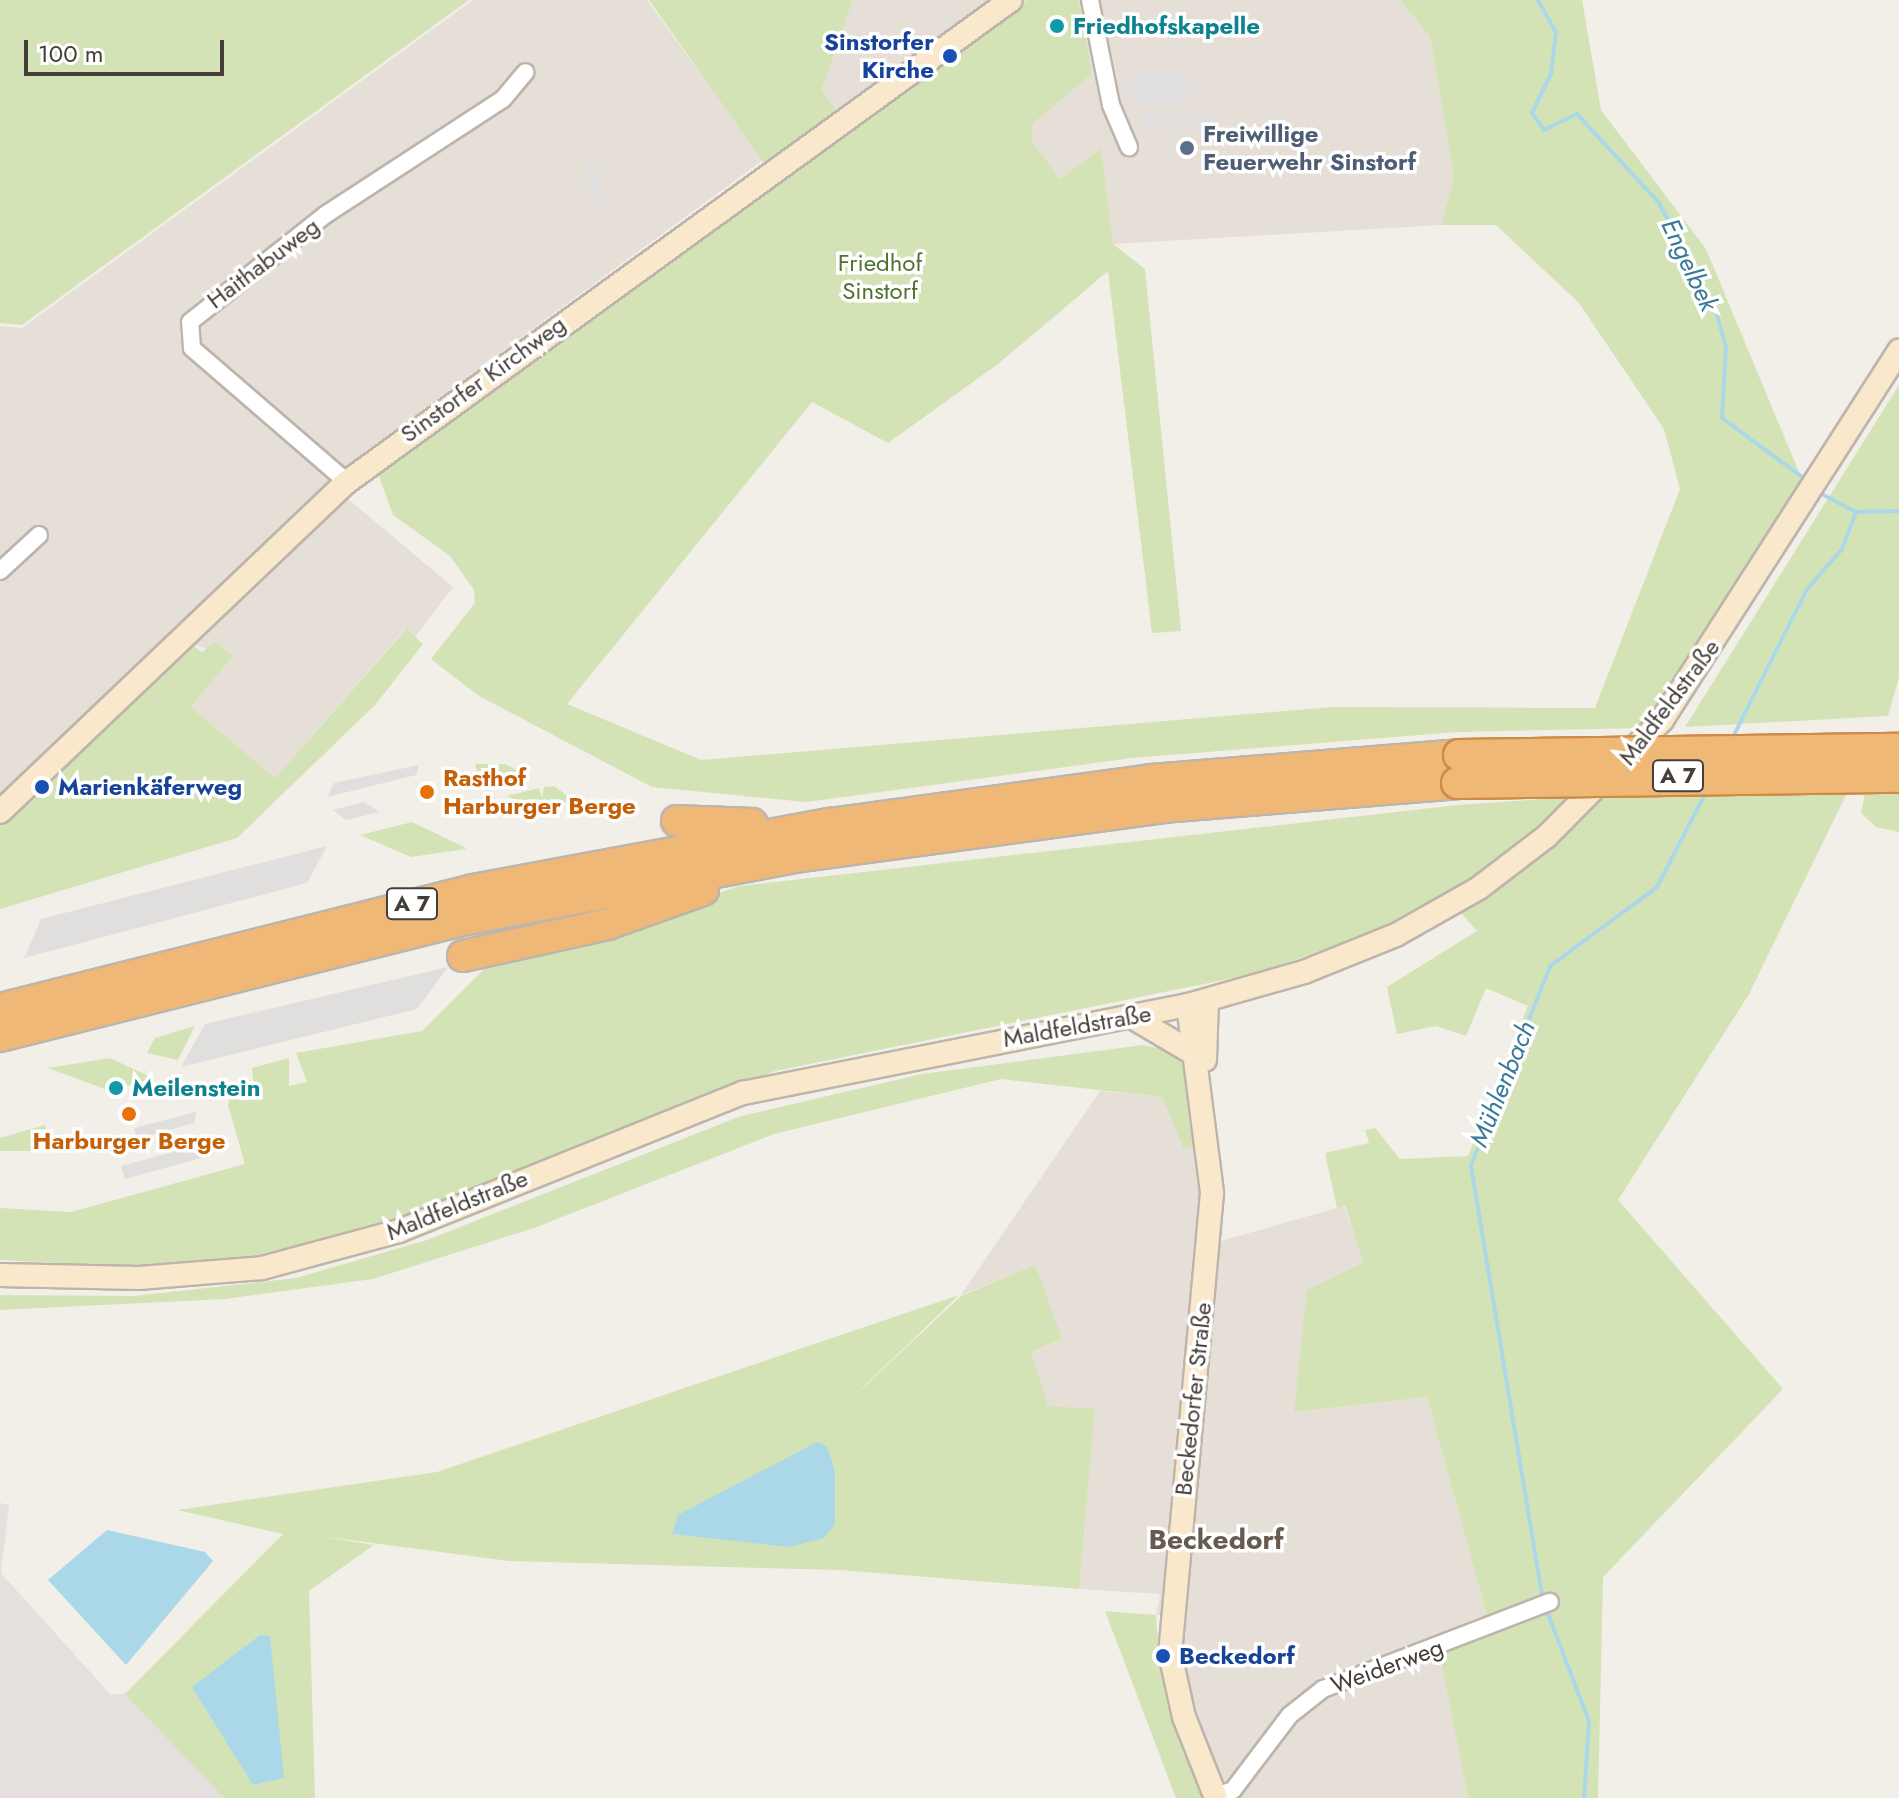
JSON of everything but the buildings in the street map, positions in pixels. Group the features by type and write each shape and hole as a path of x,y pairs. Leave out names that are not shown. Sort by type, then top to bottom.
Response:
{"highway":[{"name":"A 7","path":"0,1009 459,894 830,824 1151,780 1899,749"},
{"name":"A 7","path":"0,1036 457,921 795,857 1458,769 1899,777"},
{"path":"677,821 830,824"},
{"path":"463,956 608,924 795,857"}],"street":[{"name":"Sinstorfer Kirchweg","path":"0,812 347,482 1011,0"},
{"path":"1090,0 1111,105 1129,147"},
{"name":"Haithabuweg","path":"347,482 196,352 187,336 190,322 312,225 503,99 526,72"},
{"name":"Maldfeldstraße","path":"0,1275 139,1278 262,1268 399,1231 743,1093 1198,1002 1396,935 1479,888 1547,836 1662,720 1899,351"},
{"path":"0,571 39,535"},
{"name":"Beckedorfer Straße","path":"1198,1002 1196,1055 1202,1089"},
{"name":"Beckedorfer Straße","path":"1198,1002 1211,1234 1170,1653 1184,1717 1216,1797"},
{"path":"1132,1017 1196,1055"},
{"name":"Weiderweg","path":"1216,1797 1233,1790 1290,1715 1323,1689 1550,1602"}],"shaded area":[{"path":"473,0 647,0 763,160 347,465 0,798 0,326 22,328"},
{"path":"853,0 1029,0 847,129 822,89"},
{"path":"1079,0 1400,0 1430,37 1454,178 1441,225 1113,244 1101,150 1060,179 1032,143 1032,123 1092,74"},
{"path":"1137,71 1165,72 1165,84 1168,73 1183,73 1183,85 1196,86 1195,100 1181,99 1181,108 1160,107 1157,98 1156,107 1136,106 1136,96 1120,87 1121,80 1136,80"},
{"path":"1143,113 1217,117 1216,127 1143,125"},
{"path":"594,161 604,202 594,205 583,164"},
{"path":"347,498 453,587 415,637 405,629 275,778 191,707 233,656 191,644"},
{"path":"419,765 416,775 327,797 334,783"},
{"path":"364,802 380,812 346,820 333,810"},
{"path":"327,846 307,883 24,958 41,919"},
{"path":"448,967 417,1009 181,1067 205,1024"},
{"path":"1211,1090 1221,1241 1344,1206 1363,1263 1295,1412 1427,1397 1491,1632 1440,1656 1468,1798 1225,1798 1185,1678 1179,1617 1156,1615 1160,1594 1079,1589 1095,1410 1048,1407 1031,1352 1036,1265 961,1295 1100,1091 1163,1097"},
{"path":"196,1112 194,1123 137,1139 134,1128"},
{"path":"209,1142 212,1155 125,1179 121,1166"},
{"path":"0,1503 9,1505 1,1573 111,1695 125,1693 224,1798 0,1798"}],"green space":[{"path":"0,0 469,0 22,325 0,323"},
{"name":"Friedhof Sinstorf","path":"649,0 853,0 822,89 847,129 1029,0 1079,0 1092,74 1033,123 1032,142 1060,179 1101,149 1113,244 1145,269 1181,631 1152,633 1108,271 998,364 888,443 812,402 567,704 701,760 1333,707 1595,708 1680,489 1664,429 1579,303 1496,225 1441,225 1454,178 1430,37 1400,0 1582,0 1601,110 1706,249 1804,484 1648,728 1457,732 1132,758 806,802 652,787 479,696 431,659 475,603 474,590 450,556 393,515 377,471 775,179"},
{"path":"1899,385 1899,677 1888,716 1685,727"},
{"path":"406,629 423,644 375,705 237,838 0,909 0,824 191,644 202,652 214,642 233,656 191,707 275,778"},
{"path":"475,764 505,764 528,776 482,789"},
{"path":"554,786 575,801 536,808 507,796 539,788 542,799 544,787"},
{"path":"1899,792 1899,832 1876,827 1861,813 1865,793"},
{"path":"1847,793 1749,994 1618,1200 1783,1389 1603,1577 1598,1798 1468,1798 1440,1656 1491,1631 1427,1397 1294,1412 1307,1290 1363,1263 1345,1206 1337,1208 1325,1153 1369,1143 1365,1130 1375,1128 1400,1159 1468,1156 1528,1006 1486,988 1466,1036 1436,1026 1397,1034 1387,987 1477,931 1445,895 1395,924 1258,973 775,1071 393,1222 241,1259 114,1266 0,1260 0,1208 71,1212 245,1164 228,1105 231,1089 238,1087 241,1101 255,1097 252,1068 289,1058 289,1086 307,1082 296,1053 422,1031 496,957 607,933 739,886 1458,805 1599,795"},
{"path":"412,822 466,849 411,857 360,835"},
{"path":"195,1026 178,1060 147,1053 155,1038"},
{"path":"1143,1045 1170,1051 1189,1071 1199,1145 1184,1149 1162,1097 1001,1079 774,1134 534,1228 373,1279 225,1299 0,1310 0,1295 134,1296 296,1278 427,1240 741,1116 922,1074"},
{"path":"110,1058 153,1078 110,1091 48,1068"},
{"path":"45,1125 51,1151 0,1151 0,1138"},
{"path":"1035,1265 1062,1338 1031,1352 1048,1406 1095,1409 1079,1589 839,1570 509,1561 319,1536 374,1545 309,1591 315,1798 224,1798 125,1694 283,1534 177,1510 437,1472 959,1295 833,1416 961,1296"},
{"path":"1105,1611 1156,1615 1159,1656 1208,1798 1176,1798"}],"water":[{"path":"817,1442 827,1446 835,1472 835,1524 824,1538 789,1547 672,1534 678,1515"},
{"path":"107,1530 205,1552 213,1561 126,1665 48,1580"},
{"path":"260,1635 270,1636 284,1778 253,1785 192,1687"}],"waterway":[{"name":"Engelbek","path":"1538,0 1556,32 1551,74 1532,113 1544,130 1577,114 1659,203 1716,312 1726,348 1722,418 1806,480"},
{"name":"Engelbek","path":"1818,492 1856,512 1899,511"},
{"name":"Mühlenbach","path":"1732,739 1807,589 1842,549 1856,512"},
{"name":"Mühlenbach","path":"1543,1601 1471,1165 1550,966 1657,887 1707,790"},
{"name":"Mühlenbach","path":"1546,1609 1589,1721 1584,1798"}],"place":[{"name":"Friedhofskapelle","path":"1057,26"},
{"name":"Sinstorfer Kirche","path":"950,56"},
{"name":"Freiwillige Feuerwehr Sinstorf","path":"1187,148"},
{"name":"Marienkäferweg","path":"42,787"},
{"name":"Rasthof Harburger Berge","path":"427,792"},
{"name":"Meilenstein","path":"116,1088"},
{"name":"Harburger Berge","path":"129,1114"},
{"name":"Beckedorf","path":"1163,1656"}],"district":[{"name":"Beckedorf","path":"1216,1540"}]}
